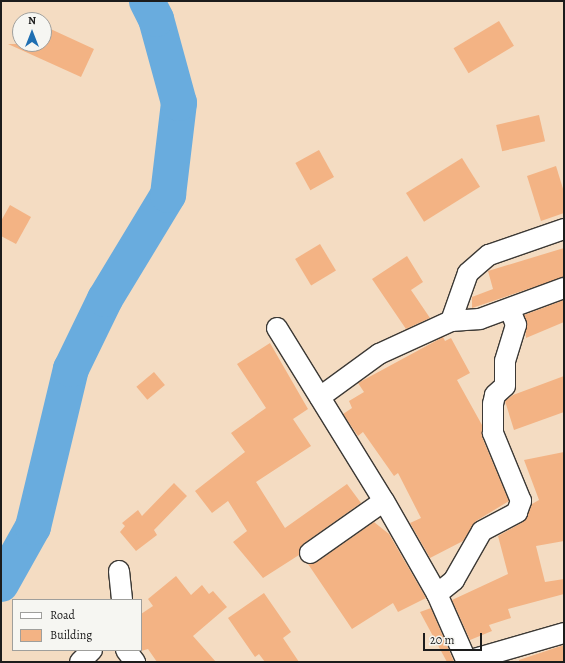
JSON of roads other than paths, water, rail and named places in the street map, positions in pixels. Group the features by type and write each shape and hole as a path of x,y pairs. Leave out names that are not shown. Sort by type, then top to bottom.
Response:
{"street":[{"path":"451,322 468,273 489,255 564,229"},
{"path":"320,397 379,354 451,322 480,319 564,288"},
{"path":"437,594 454,580 482,531 517,512 521,501 493,433 494,400 505,386 505,361 516,325 510,309"},
{"path":"277,328 384,501 437,594 467,661 564,633"},
{"path":"310,553 384,501"},
{"path":"119,571 122,599"},
{"path":"80,662 91,651"},
{"path":"127,651 135,662"}],"waterway":[{"path":"1,584 33,527 71,369 105,299 168,195 179,103 156,19 147,1"}]}
